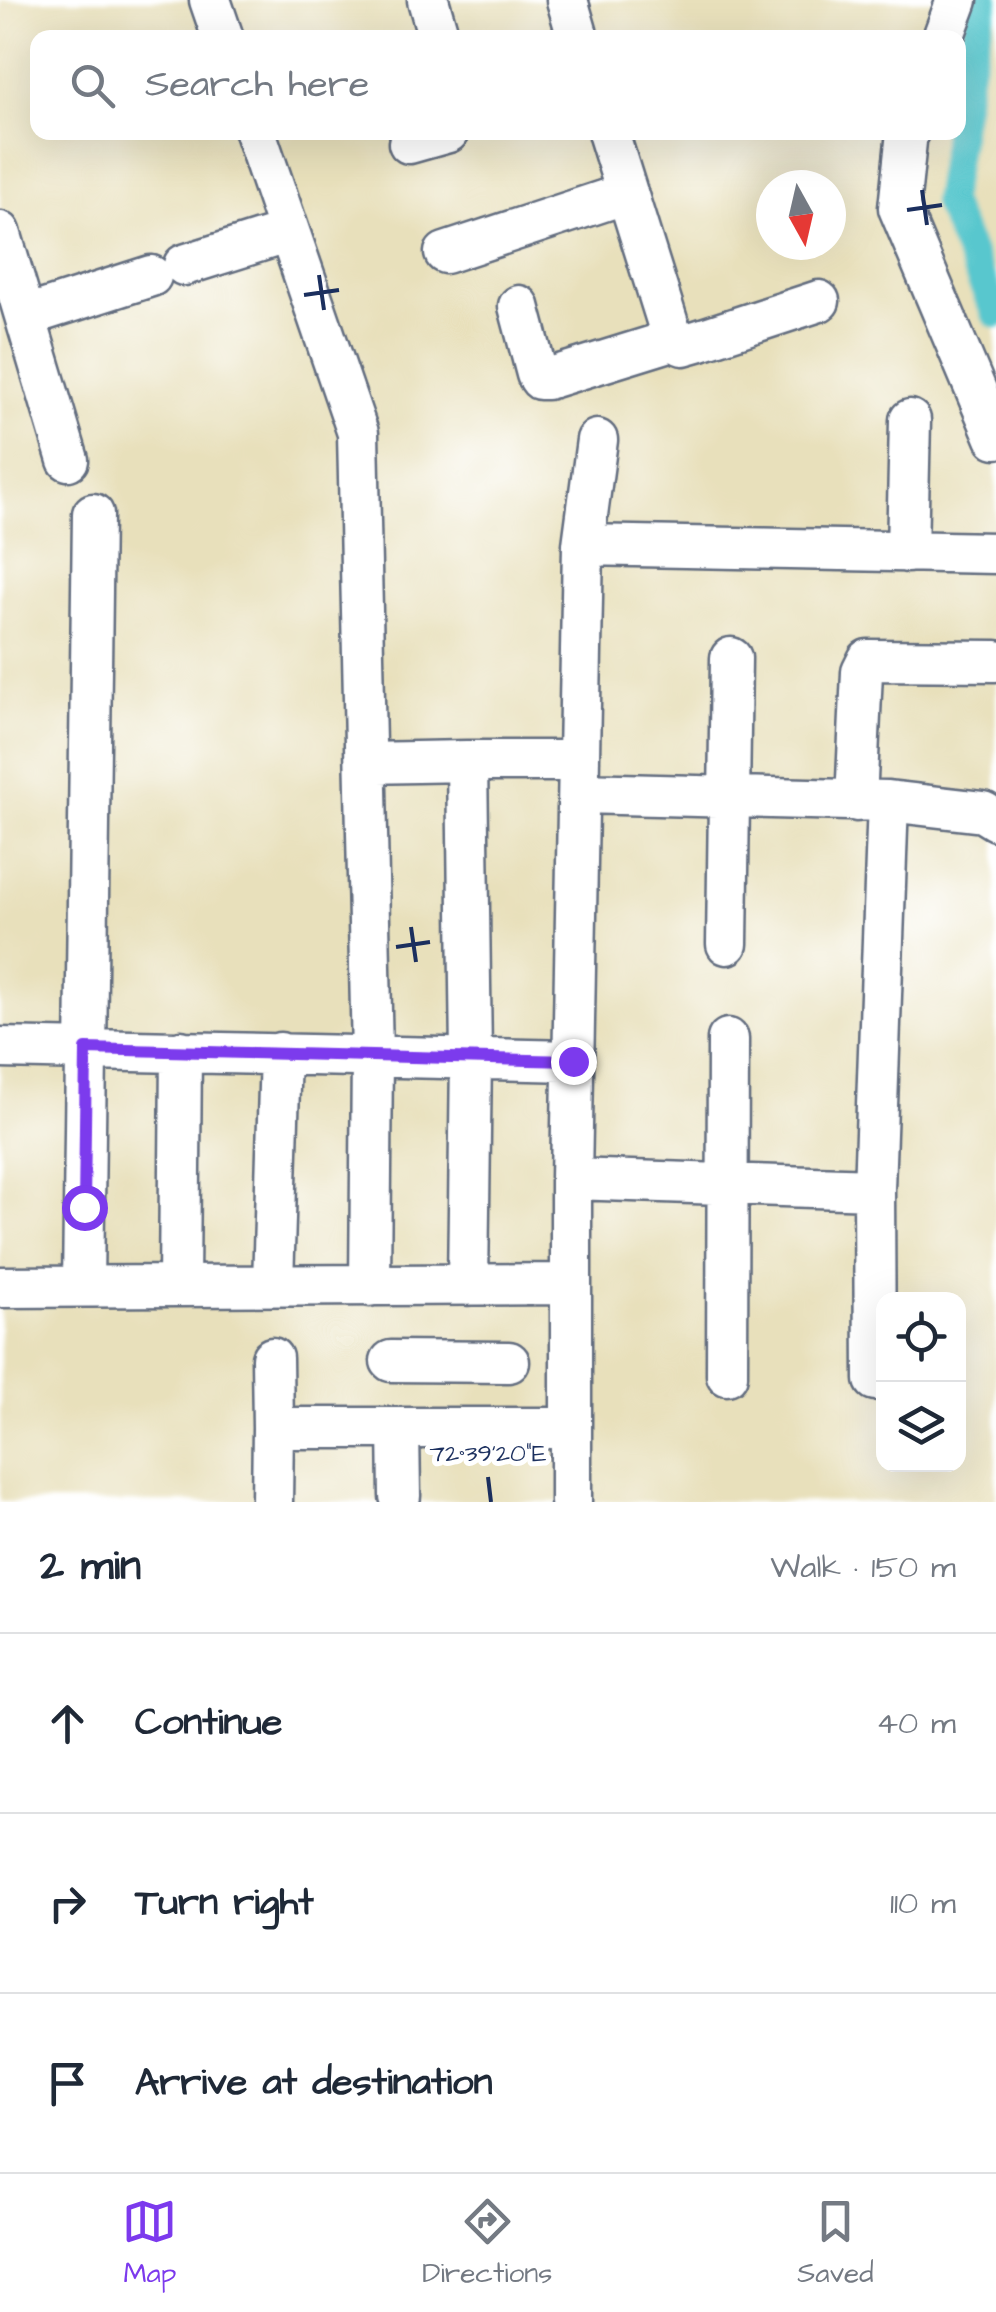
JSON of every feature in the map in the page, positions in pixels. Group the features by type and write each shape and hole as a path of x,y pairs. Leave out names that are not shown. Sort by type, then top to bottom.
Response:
{"street":[{"path":"210,0 220,30"},
{"path":"428,0 437,30"},
{"path":"567,0 576,30"},
{"path":"946,30 957,0"},
{"path":"258,140 358,433 372,1055 370,1286"},
{"path":"409,144 422,140"},
{"path":"610,140 674,340 683,345 697,342 819,301"},
{"path":"906,140 899,208 996,438"},
{"path":"445,253 627,193"},
{"path":"0,232 68,460"},
{"path":"26,316 289,232"},
{"path":"518,306 540,379 674,340"},
{"path":"908,552 910,420"},
{"path":"571,1502 571,1179 583,545 597,440"},
{"path":"84,1286 93,514"},
{"path":"583,545 996,553"},
{"path":"727,944 732,658"},
{"path":"874,1380 872,801 864,664 873,660 996,661"},
{"path":"366,763 467,761 728,797 872,801 984,812 996,820"},
{"path":"467,761 471,1056 468,1285"},
{"path":"727,1375 728,1039"},
{"path":"0,1048 573,1061"},
{"path":"180,1285 181,1051"},
{"path":"273,1284 280,1053"},
{"path":"571,1179 874,1188"},
{"path":"0,1286 570,1284"},
{"path":"272,1358 272,1502"},
{"path":"391,1361 509,1362"},
{"path":"400,1496 437,1362"},
{"path":"273,1428 571,1428"}],"waterway":[{"path":"966,80 984,0"},
{"path":"957,140 947,202 996,313"}],"route":[{"path":"84,1207 86,1049 573,1061"}]}
